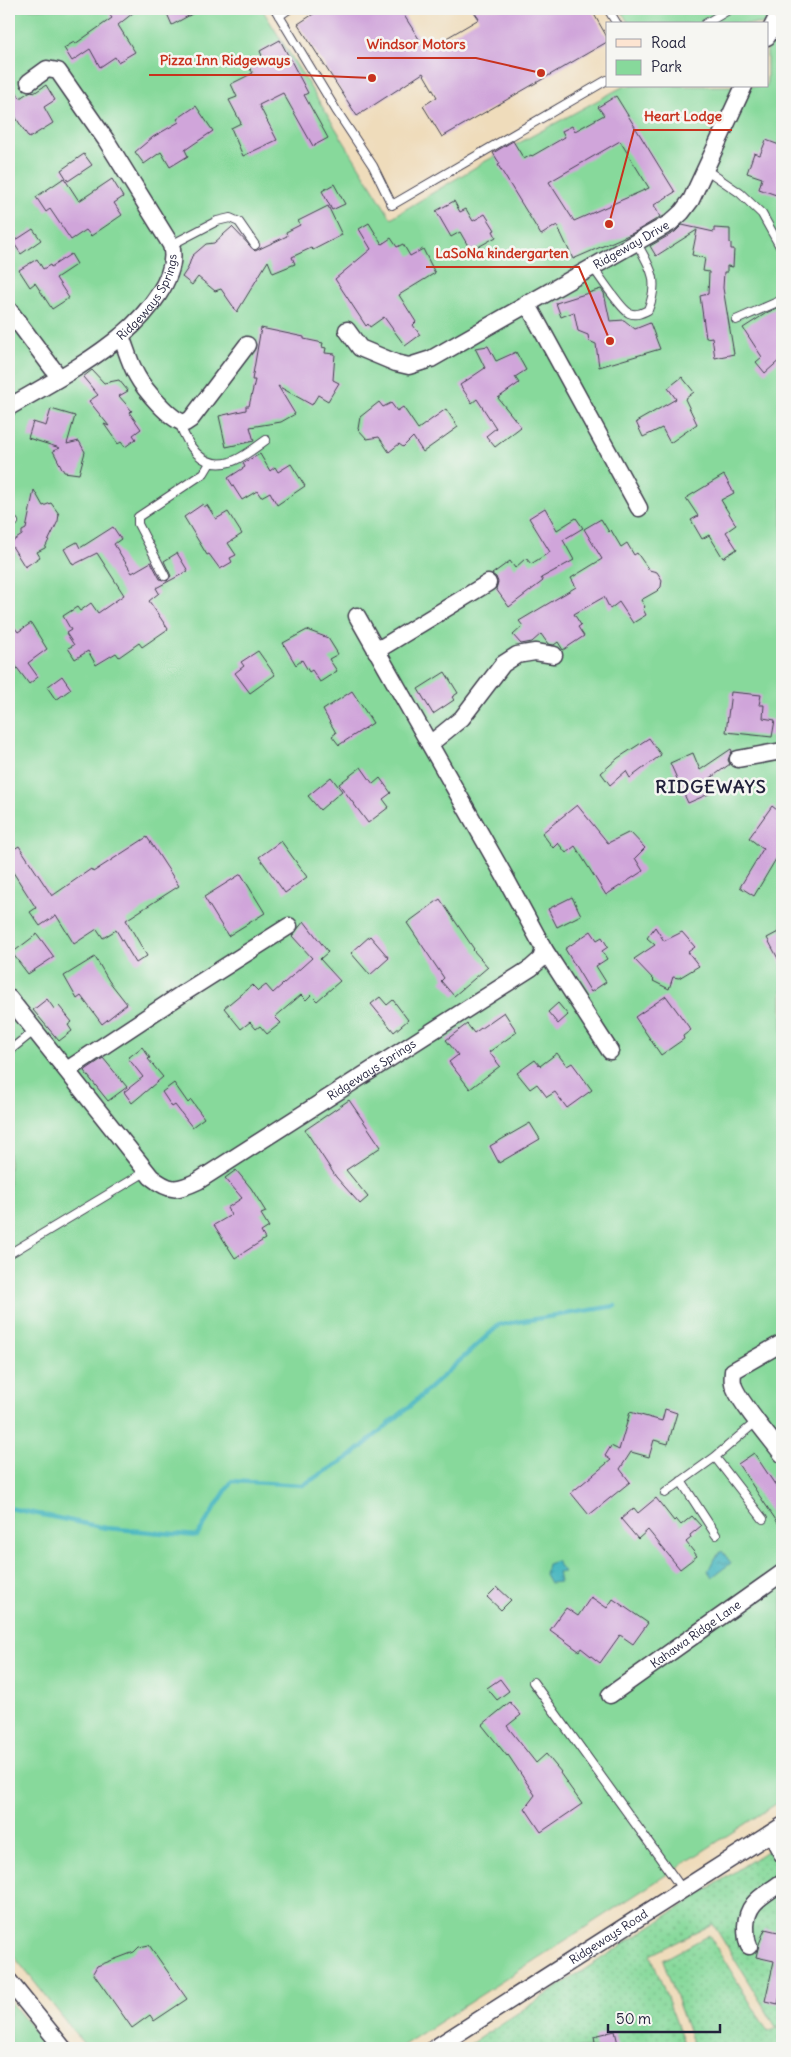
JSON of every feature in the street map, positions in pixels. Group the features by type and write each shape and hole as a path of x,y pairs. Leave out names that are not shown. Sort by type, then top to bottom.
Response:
{"street":[{"path":"768,35 781,9"},
{"name":"Ridgeways Springs","path":"9,407 122,336 144,312 162,288 170,275 173,261 171,244 106,140 58,71 47,69 29,82"},
{"name":"Ridgeway Drive","path":"347,330 360,348 376,356 409,366 431,360 527,303 670,223 682,212 690,200 743,88"},
{"path":"527,303 640,508"},
{"path":"9,310 59,377"},
{"path":"122,336 137,376 170,416 179,422 185,423 191,419 247,345"},
{"path":"376,651 488,583"},
{"path":"357,616 544,949 610,1051"},
{"path":"430,744 462,718 504,664 517,655 535,652 554,655"},
{"path":"738,759 782,751"},
{"path":"66,1070 290,926"},
{"name":"Ridgeways Springs","path":"9,998 147,1171 162,1185 171,1189 181,1189 198,1181 531,968 541,959 544,949"},
{"path":"782,1343 733,1371 732,1381 734,1388 782,1454"},
{"name":"Kahawa Ridge Lane","path":"610,1695 782,1573"},
{"path":"777,1830 782,1854"},
{"name":"Ridgeways Road","path":"435,2048 777,1830"},
{"path":"749,1946 746,1933 747,1915 752,1904 782,1882"},
{"path":"9,1981 63,2048"}],"lane":[{"path":"289,9 277,12 373,166 392,205 606,81"},
{"path":"608,9 616,22"},
{"path":"708,22 730,9"},
{"path":"705,169 740,193 762,214 782,250"},
{"path":"171,244 217,221 230,218 239,222 255,245"},
{"path":"592,266 622,308 631,314 640,314 648,310 655,286 652,271 636,242"},
{"path":"736,320 782,300"},
{"path":"179,422 186,440 196,455 210,463 232,462 266,440"},
{"path":"165,576 138,524 138,517 204,473 210,463"},
{"path":"9,1051 35,1030"},
{"path":"9,1254 147,1171"},
{"path":"665,1493 715,1457 757,1421"},
{"path":"715,1457 763,1519"},
{"path":"680,1481 716,1534"},
{"path":"534,1682 683,1890"}],"green space":[{"path":"21,9 262,9 391,218 484,162 620,88 768,88 768,22 628,22 620,9 765,9 782,40 782,1800 399,2048 87,2048 9,1950 9,16"},
{"path":"782,1841 782,2024 776,2027 713,1924 651,1955 686,2048 464,2048"},
{"path":"709,1935 768,2032 782,2026 782,2048 694,2048 663,1960"},
{"path":"9,2000 49,2048 9,2048"}],"water":[{"path":"722,1551 731,1563 712,1577 708,1571 715,1557"},
{"path":"556,1561 564,1572 558,1573 560,1582 550,1583 545,1574 547,1564"}],"building":[{"path":"116,9 138,9 118,25 135,52 118,62 115,57 100,67 90,49 72,61 64,48 74,42 75,44 112,18 109,14"},
{"path":"165,9 201,9 172,25"},
{"path":"321,9 400,9 426,50 479,19 472,9 591,9 606,35 606,43 442,137 423,106 437,97 423,73 357,116 298,24"},
{"path":"280,40 308,93 304,95 328,138 313,146 283,93 259,105 277,140 243,156 231,128 241,123 229,100 237,97 231,84 253,73 248,66 262,56 260,51"},
{"path":"9,79 20,98 29,92 32,91 34,93 46,85 55,100 44,107 53,123 29,138 9,107"},
{"path":"616,96 675,192 654,205 660,217 633,233 573,259 557,225 541,235 498,165 500,164 493,153 513,141 524,159 532,156 565,137 562,131 572,126 575,131 604,115 598,107","holes":["620,141 649,188 574,221 549,182"]},
{"path":"196,106 213,131 185,150 188,156 170,167 161,152 144,164 135,152 153,137 179,122 177,119"},
{"path":"766,140 782,146 782,197 759,189 762,178 747,173 754,153 760,155"},
{"path":"84,154 92,165 68,181 61,170"},
{"path":"64,178 79,201 112,179 123,197 114,203 122,215 91,236 86,230 71,240 50,209 46,212 36,197"},
{"path":"334,184 345,204 332,210 322,191"},
{"path":"454,201 460,212 466,209 473,221 485,214 495,230 493,231 496,237 471,251 460,232 451,237 436,211"},
{"path":"328,206 342,235 313,250 311,248 292,257 295,264 273,273 268,261 237,312 221,289 215,291 198,277 192,285 182,277 188,268 192,256 206,244 214,243 232,227 255,251 287,236 286,232 300,225 298,221"},
{"path":"369,223 382,244 391,238 397,247 403,244 410,256 423,249 435,273 399,295 416,322 413,325 420,335 405,346 384,317 370,327 368,324 366,326 335,279 371,249 359,229"},
{"path":"682,225 714,232 714,228 730,229 731,249 734,249 733,267 727,266 727,272 724,272 723,288 734,354 715,358 712,337 706,338 700,296 708,294 709,272 703,271 705,258 692,255 697,230 656,256 650,246 675,232"},
{"path":"33,229 41,240 21,254 13,242"},
{"path":"71,254 77,264 56,278 69,298 52,309 35,283 30,287 19,270 37,259 43,269 50,265 51,267"},
{"path":"601,289 604,293 610,321 624,320 635,329 650,323 660,349 599,367 596,344 589,341 588,335 578,331 574,312 561,317 556,303"},
{"path":"782,306 782,358 765,373 756,362 762,357 743,328 768,312"},
{"path":"261,328 323,343 322,347 326,348 325,353 335,354 333,380 339,383 328,401 318,395 312,405 278,386 295,414 281,422 250,427 254,441 226,447 219,416 246,410 246,406 249,406 255,380 252,380"},
{"path":"488,346 496,361 516,352 526,370 515,377 519,383 498,398 521,427 495,447 486,436 496,428 477,399 472,403 460,385 485,368 475,348"},
{"path":"92,370 104,383 119,380 128,391 119,396 132,411 129,412 141,429 133,435 136,439 125,447 121,442 118,444 104,424 109,426 89,401 98,395 83,377"},
{"path":"682,377 694,392 685,399 697,424 670,443 662,428 643,437 636,422 676,399 668,388"},
{"path":"379,402 383,407 391,403 397,411 403,407 418,429 446,409 458,427 423,452 413,437 403,447 399,444 389,452 379,437 367,439 358,429 360,417"},
{"path":"51,409 75,416 67,444 79,441 85,452 79,474 64,472 53,451 60,448 28,438 33,422 46,426"},
{"path":"260,454 270,471 275,467 278,472 291,464 305,486 277,505 270,492 261,497 257,491 242,500 228,478 245,467 243,463"},
{"path":"724,475 734,493 721,500 736,525 726,532 737,549 723,558 709,535 702,539 691,520 698,516 686,498"},
{"path":"34,490 43,506 51,503 59,514 58,521 45,548 37,552 40,557 25,567 10,543 22,535 22,531 26,529"},
{"path":"203,504 204,507 207,505 216,519 228,512 242,534 228,543 236,555 230,558 232,562 220,569 209,554 207,555 184,517"},
{"path":"545,508 557,530 576,518 583,528 563,540 574,560 541,578 543,581 509,607 496,589 498,582 492,574 510,561 515,568 526,558 531,564 550,552 529,518"},
{"path":"601,519 609,532 611,530 621,547 627,543 634,555 637,553 649,570 657,572 662,580 661,587 657,591 641,600 645,607 643,609 646,615 633,623 619,602 610,609 604,597 574,614 581,625 578,627 584,636 563,650 558,642 554,645 548,644 541,634 532,642 521,644 513,635 523,626 519,621 576,587 571,578 602,559 584,529"},
{"path":"113,527 121,539 114,544 132,573 151,562 160,579 167,581 171,576 164,561 177,553 188,571 156,588 159,593 149,601 168,629 142,647 139,643 119,657 116,653 96,665 88,651 75,659 68,648 74,645 66,633 71,630 63,616 77,607 80,611 91,603 98,613 124,595 97,553 73,565 64,549 77,542 80,548"},
{"path":"9,620 18,632 31,623 47,649 28,663 38,677 29,684 9,657"},
{"path":"307,630 328,638 338,654 329,659 337,671 320,682 312,670 309,672 302,660 296,665 283,643"},
{"path":"258,651 275,675 250,693 235,673 244,666 241,662"},
{"path":"445,672 458,693 452,697 454,700 433,714 418,689"},
{"path":"62,676 71,689 56,700 47,687"},
{"path":"352,691 373,723 339,745 332,736 336,733 323,710"},
{"path":"731,692 761,695 759,705 764,705 763,718 775,720 772,737 726,732"},
{"path":"649,738 661,755 630,778 626,771 610,785 601,773 618,758"},
{"path":"731,749 728,760 730,764 705,782 711,793 688,803 670,763 693,753 700,770"},
{"path":"361,767 373,784 380,778 391,793 383,799 389,807 368,823 339,784"},
{"path":"331,777 342,791 320,810 308,796"},
{"path":"577,805 608,843 630,832 645,848 635,858 643,871 606,895 575,846 566,853 558,843 553,848 542,833"},
{"path":"772,806 782,814 782,864 776,859 754,896 740,887 763,849 749,838"},
{"path":"147,837 179,886 126,920 147,956 136,963 116,930 103,938 97,929 74,944 56,915 40,926 30,912 36,908 9,866 9,852 19,846 52,896 91,869 93,872"},
{"path":"281,841 307,877 285,893 259,857"},
{"path":"241,874 265,913 228,936 204,897"},
{"path":"572,897 581,915 557,927 548,909"},
{"path":"440,899 473,950 488,967 454,996 441,981 444,978 407,923"},
{"path":"304,921 328,952 320,959 340,981 317,1001 311,995 306,1000 301,995 275,1017 281,1023 267,1034 260,1026 256,1029 250,1022 241,1029 224,1008 252,985 258,991 266,985 273,993 312,958 292,936"},
{"path":"655,927 664,941 682,932 695,947 688,952 699,966 679,978 673,977 669,989 653,981 634,959 655,945 647,938"},
{"path":"782,930 782,966 767,938"},
{"path":"591,931 597,940 602,937 608,947 602,951 607,959 596,966 606,982 591,992 565,949"},
{"path":"37,934 54,957 28,974 12,953"},
{"path":"370,936 389,958 370,975 351,953"},
{"path":"95,957 109,981 127,1004 102,1024 81,996 77,999 64,976"},
{"path":"666,996 691,1030 683,1036 684,1039 661,1055 635,1017"},
{"path":"380,997 387,1005 393,1000 408,1020 394,1032 371,1004"},
{"path":"47,999 55,1010 59,1006 72,1022 68,1025 72,1031 59,1041 33,1010"},
{"path":"558,1003 568,1015 558,1024 548,1012"},
{"path":"504,1012 517,1032 489,1052 500,1066 470,1089 449,1062 458,1055 446,1040 467,1024 474,1033"},
{"path":"142,1047 150,1058 148,1059 163,1077 132,1103 124,1092 143,1077 128,1058"},
{"path":"557,1053 567,1066 572,1063 592,1090 567,1108 555,1092 547,1097 537,1084 530,1089 517,1073 535,1060 540,1066"},
{"path":"103,1058 127,1087 108,1101 84,1071"},
{"path":"174,1083 188,1103 191,1100 204,1118 192,1127 175,1105 172,1107 162,1092"},
{"path":"349,1100 381,1147 346,1170 368,1197 360,1204 336,1177 305,1130"},
{"path":"530,1123 540,1139 499,1163 490,1146"},
{"path":"236,1170 251,1188 266,1212 261,1214 269,1227 261,1232 265,1239 235,1258 214,1225 231,1215 227,1208 242,1198 225,1178"},
{"path":"665,1409 677,1413 668,1444 654,1440 649,1457 631,1452 620,1469 630,1482 589,1515 571,1493 611,1460 605,1456 611,1446 619,1450 630,1412 662,1421"},
{"path":"754,1453 782,1495 782,1529 738,1464"},
{"path":"656,1498 674,1521 676,1519 681,1525 692,1516 701,1526 690,1535 691,1538 686,1542 697,1556 680,1569 648,1530 638,1539 621,1519 634,1508 638,1513"},
{"path":"497,1587 511,1600 501,1610 487,1597"},
{"path":"591,1597 607,1608 613,1599 648,1623 633,1644 620,1635 600,1663 581,1648 579,1651 550,1630 566,1608 578,1616"},
{"path":"500,1679 509,1691 497,1700 487,1688"},
{"path":"510,1702 521,1715 507,1726 536,1763 546,1754 561,1772 582,1804 541,1832 525,1808 535,1795 508,1755 482,1725"},
{"path":"765,1929 782,1933 782,1986 778,2004 765,2001 774,1961 756,1957"},
{"path":"149,1945 187,1999 154,2021 150,2015 132,2028 93,1973 97,1966 134,1952 139,1947"},
{"path":"615,2031 619,2048 596,2048 594,2036"}],"waterway":[{"path":"9,1508 106,1528 197,1536 232,1481 303,1485 351,1456 410,1406 499,1325 615,1306"}],"place":[{"name":"Windsor Motors","path":"541,73"},
{"name":"Pizza Inn Ridgeways","path":"372,78"},
{"name":"Heart Lodge","path":"609,224"},
{"name":"LaSoNa kindergarten","path":"610,341"}],"district":[{"name":"RIDGEWAYS","path":"711,787"}]}
